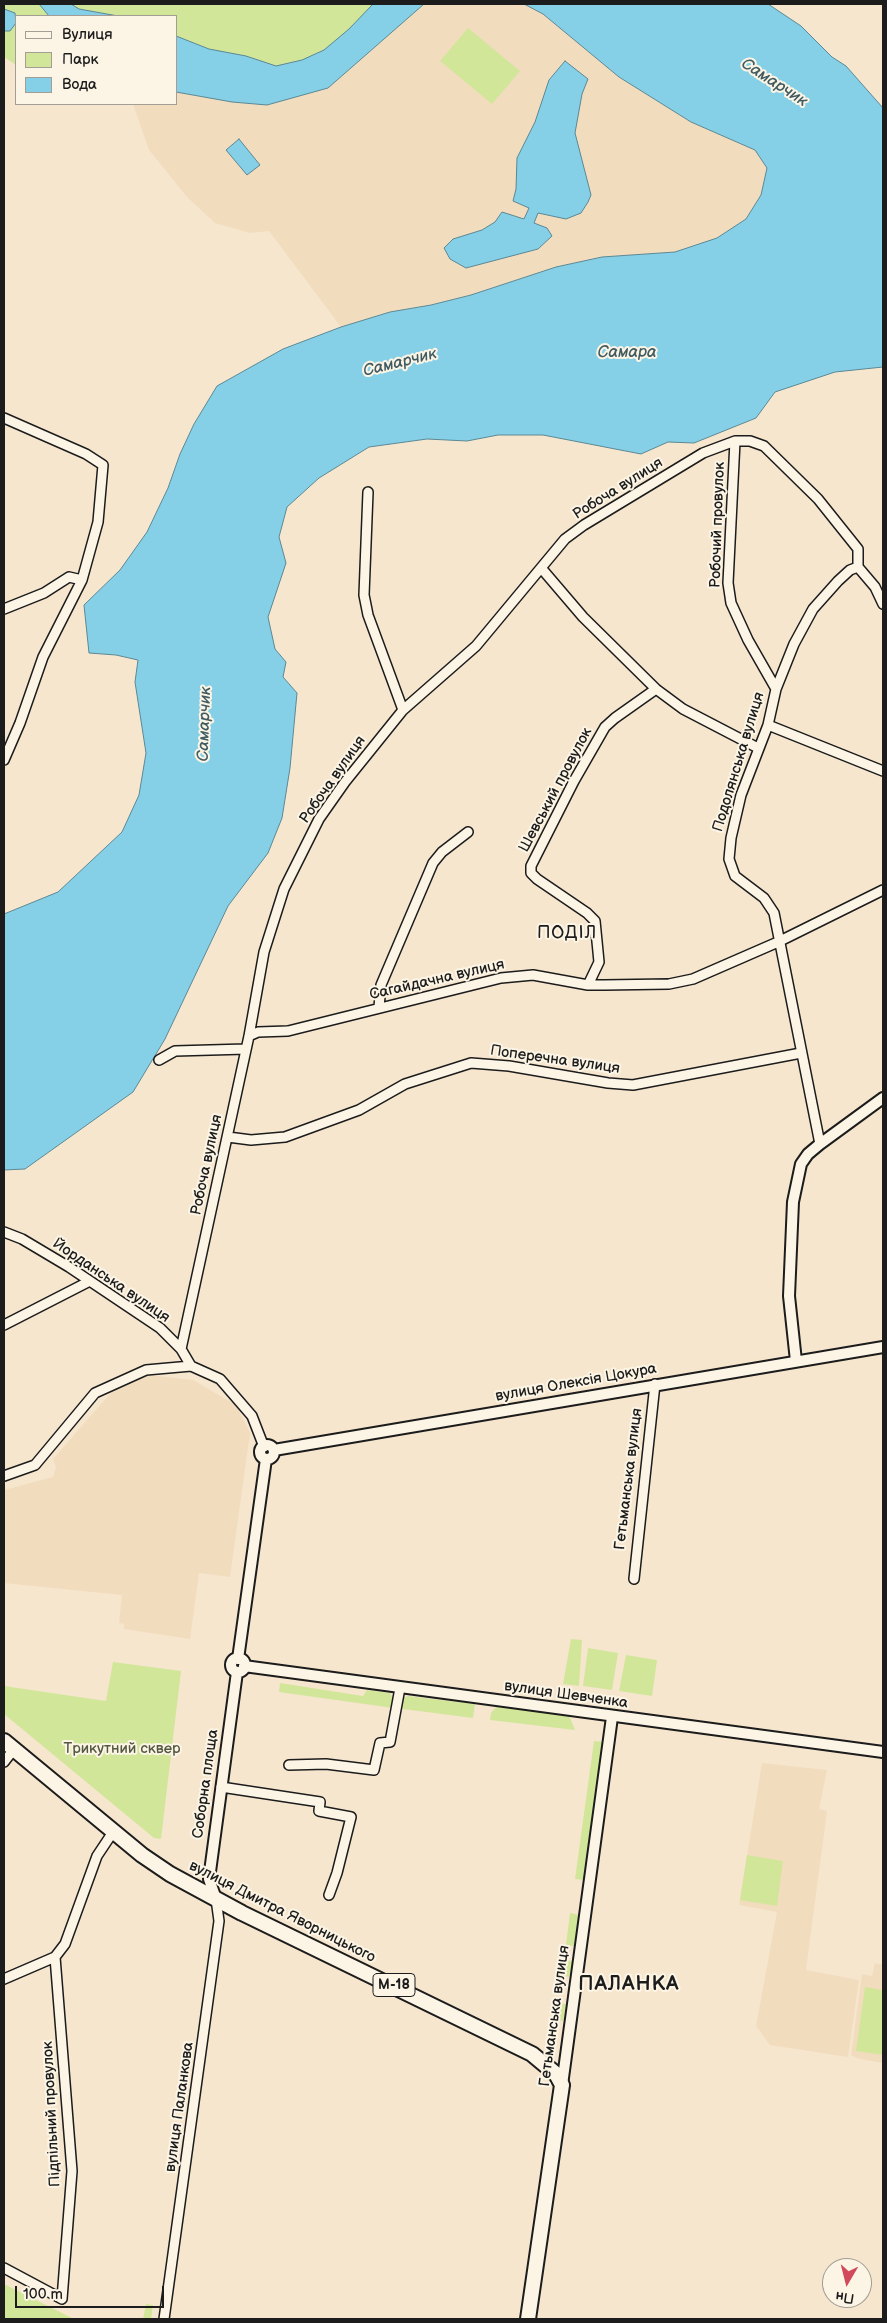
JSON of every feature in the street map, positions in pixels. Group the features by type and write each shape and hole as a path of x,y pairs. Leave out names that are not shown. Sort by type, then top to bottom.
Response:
{"highway":[{"name":"вулиця Дмитра Яворницького","path":"9,1745 113,1832 170,1874 216,1899 532,2054 556,2074 562,2085"},
{"name":"Гетьманська вулиця","path":"528,2319 562,2085"}],"street":[{"path":"4,418 86,454 103,465 98,522 82,580 43,657 20,723 4,760"},
{"path":"735,441 750,441 764,446 818,498 852,538 860,558 858,567 879,584 883,604"},
{"name":"Робоча вулиця","path":"181,1349 228,1137 264,952 284,889 319,819 403,710 476,646 542,569 565,539 584,525 703,453 735,441"},
{"name":"Робочий провулок","path":"735,441 728,583 731,603 748,640 776,689"},
{"path":"368,492 364,595 368,616 403,710"},
{"name":"Подолянська вулиця","path":"820,1144 778,942 774,913 764,898 735,876 729,860 731,838 741,796 768,724 776,689 794,644 813,609 838,581 850,570 858,567"},
{"path":"542,569 583,617 656,689 683,709 758,748"},
{"path":"4,609 44,593 69,577 82,580"},
{"name":"Шевський провулок","path":"588,985 599,962 596,921 537,879 531,873 531,866 574,782 605,727 656,689"},
{"path":"768,724 883,771"},
{"path":"380,1007 381,985 433,863 468,832"},
{"name":"Сагайдачна вулиця","path":"249,1036 258,1032 288,1031 501,978 533,975 588,985 669,984 693,979 778,942 883,890"},
{"path":"159,1060 176,1052 246,1049"},
{"name":"Поперечна вулиця","path":"228,1137 251,1140 285,1136 358,1110 405,1084 471,1063 509,1066 608,1083 633,1085 801,1053"},
{"path":"796,1361 789,1296 793,1202 796,1180 801,1164 808,1154 820,1144 883,1098"},
{"name":"Йорданська вулиця","path":"4,1232 38,1248 160,1328 181,1349 191,1366"},
{"path":"4,1325 88,1282"},
{"name":"вулиця Олексія Цокура","path":"269,1449 883,1347"},
{"path":"4,1476 35,1465 95,1393 146,1370 191,1366 220,1379 252,1416 269,1449"},
{"name":"Гетьманська вулиця","path":"634,1579 656,1384"},
{"name":"Соборна площа","path":"216,1899 209,1879 220,1787 240,1666 266,1459 272,1457 269,1449"},
{"name":"вулиця Шевченка","path":"240,1666 883,1752"},
{"path":"289,1765 326,1764 374,1770 380,1743 390,1742 400,1688"},
{"name":"Гетьманська вулиця","path":"562,2085 612,1717"},
{"path":"4,1762 9,1745"},
{"path":"220,1787 320,1802 319,1811 351,1817 337,1873 329,1895"},
{"path":"4,1979 55,1957 65,1944 97,1856 113,1832"},
{"name":"вулиця Паланкова","path":"167,2319 219,1922 216,1899"},
{"name":"Підпільний провулок","path":"4,2268 62,2299 72,2171 55,1957"}],"shaded area":[{"path":"424,4 524,4 543,14 619,77 691,122 755,150 767,168 761,195 746,219 717,238 675,252 602,257 556,267 471,295 431,305 390,312 341,327 269,231 250,233 215,223 187,197 149,150 133,105 178,105 178,92 232,102 267,105 328,88"},
{"path":"149,1375 193,1380 236,1405 250,1433 230,1577 199,1573 190,1639 124,1629 124,1624 119,1623 122,1595 4,1583 4,1490 53,1477 56,1467 53,1459 116,1387"},
{"path":"762,1763 827,1770 819,1809 827,1811 806,1970 859,1980 848,2057 770,2045 756,2026 777,1912 739,1905"},
{"path":"875,1963 883,1965 883,2063 860,2059 851,2055 862,1974 872,1976"}],"green space":[{"path":"4,4 424,4 328,88 267,105 232,102 178,92 178,15 15,15 15,64 4,57"},
{"path":"468,28 520,71 492,104 440,61"},
{"path":"571,1639 582,1640 579,1686 563,1684"},
{"path":"588,1648 618,1653 612,1690 583,1686"},
{"path":"626,1655 657,1660 652,1696 619,1691"},
{"name":"Трикутний сквер","path":"113,1662 181,1671 161,1839 154,1838 4,1714 4,1686 106,1701"},
{"path":"280,1683 363,1696 367,1690 390,1693 394,1700 393,1708 279,1692"},
{"path":"408,1696 475,1704 473,1718 403,1709 401,1706 403,1698"},
{"path":"498,1705 569,1715 575,1730 490,1720 491,1713"},
{"path":"594,1741 604,1742 584,1880 575,1879"},
{"path":"747,1855 783,1861 777,1906 740,1900"},
{"path":"570,1913 579,1915 574,1946 566,1945"},
{"path":"564,1960 573,1961 569,1977 562,1976"},
{"path":"865,1987 883,1990 883,2055 856,2051"},
{"path":"558,2003 566,2004 563,2021 556,2020"},
{"path":"4,2284 74,2319 4,2319"},
{"path":"146,2304 153,2305 151,2319 143,2319"}],"water":[{"path":"39,4 71,4 79,9 112,15 48,15"},
{"path":"373,4 424,4 328,88 267,105 232,102 178,92 178,37 209,49 246,56 276,66 302,60 324,50 349,29"},
{"name":"Самара","path":"524,4 768,4 801,26 832,57 846,66 883,108 883,367 835,372 775,392 756,418 694,443 668,442 641,454 543,435 498,435 467,441 427,439 369,447 319,478 287,507 279,537 286,563 268,617 275,649 286,662 283,677 297,693 290,768 282,818 268,853 228,906 165,1039 133,1092 25,1169 4,1170 4,914 58,892 122,832 139,795 146,753 135,682 138,660 116,655 89,653 84,605 120,570 147,532 168,488 180,454 194,424 217,386 283,349 341,327 390,312 431,305 471,295 556,267 602,257 675,252 717,238 746,219 761,195 767,168 755,150 691,122 619,77 543,14"},
{"path":"4,9 15,13 15,15 15,24 10,31 4,31"},
{"path":"565,61 588,79 582,94 575,133 591,195 588,202 581,213 566,219 538,213 534,223 547,228 552,236 538,249 466,268 450,259 444,248 453,239 482,230 495,222 502,212 524,219 529,208 513,201 516,189 517,158 535,122 549,80"},
{"path":"239,139 260,165 247,175 226,150"}],"district":[{"name":"ПОДІЛ","path":"567,933"},
{"name":"ПАЛАНКА","path":"629,1985"}],"water label":[{"name":"Самарчик","path":"774,83"},
{"name":"Самарчик","path":"400,363"},
{"name":"Самарчик","path":"205,724"}]}
